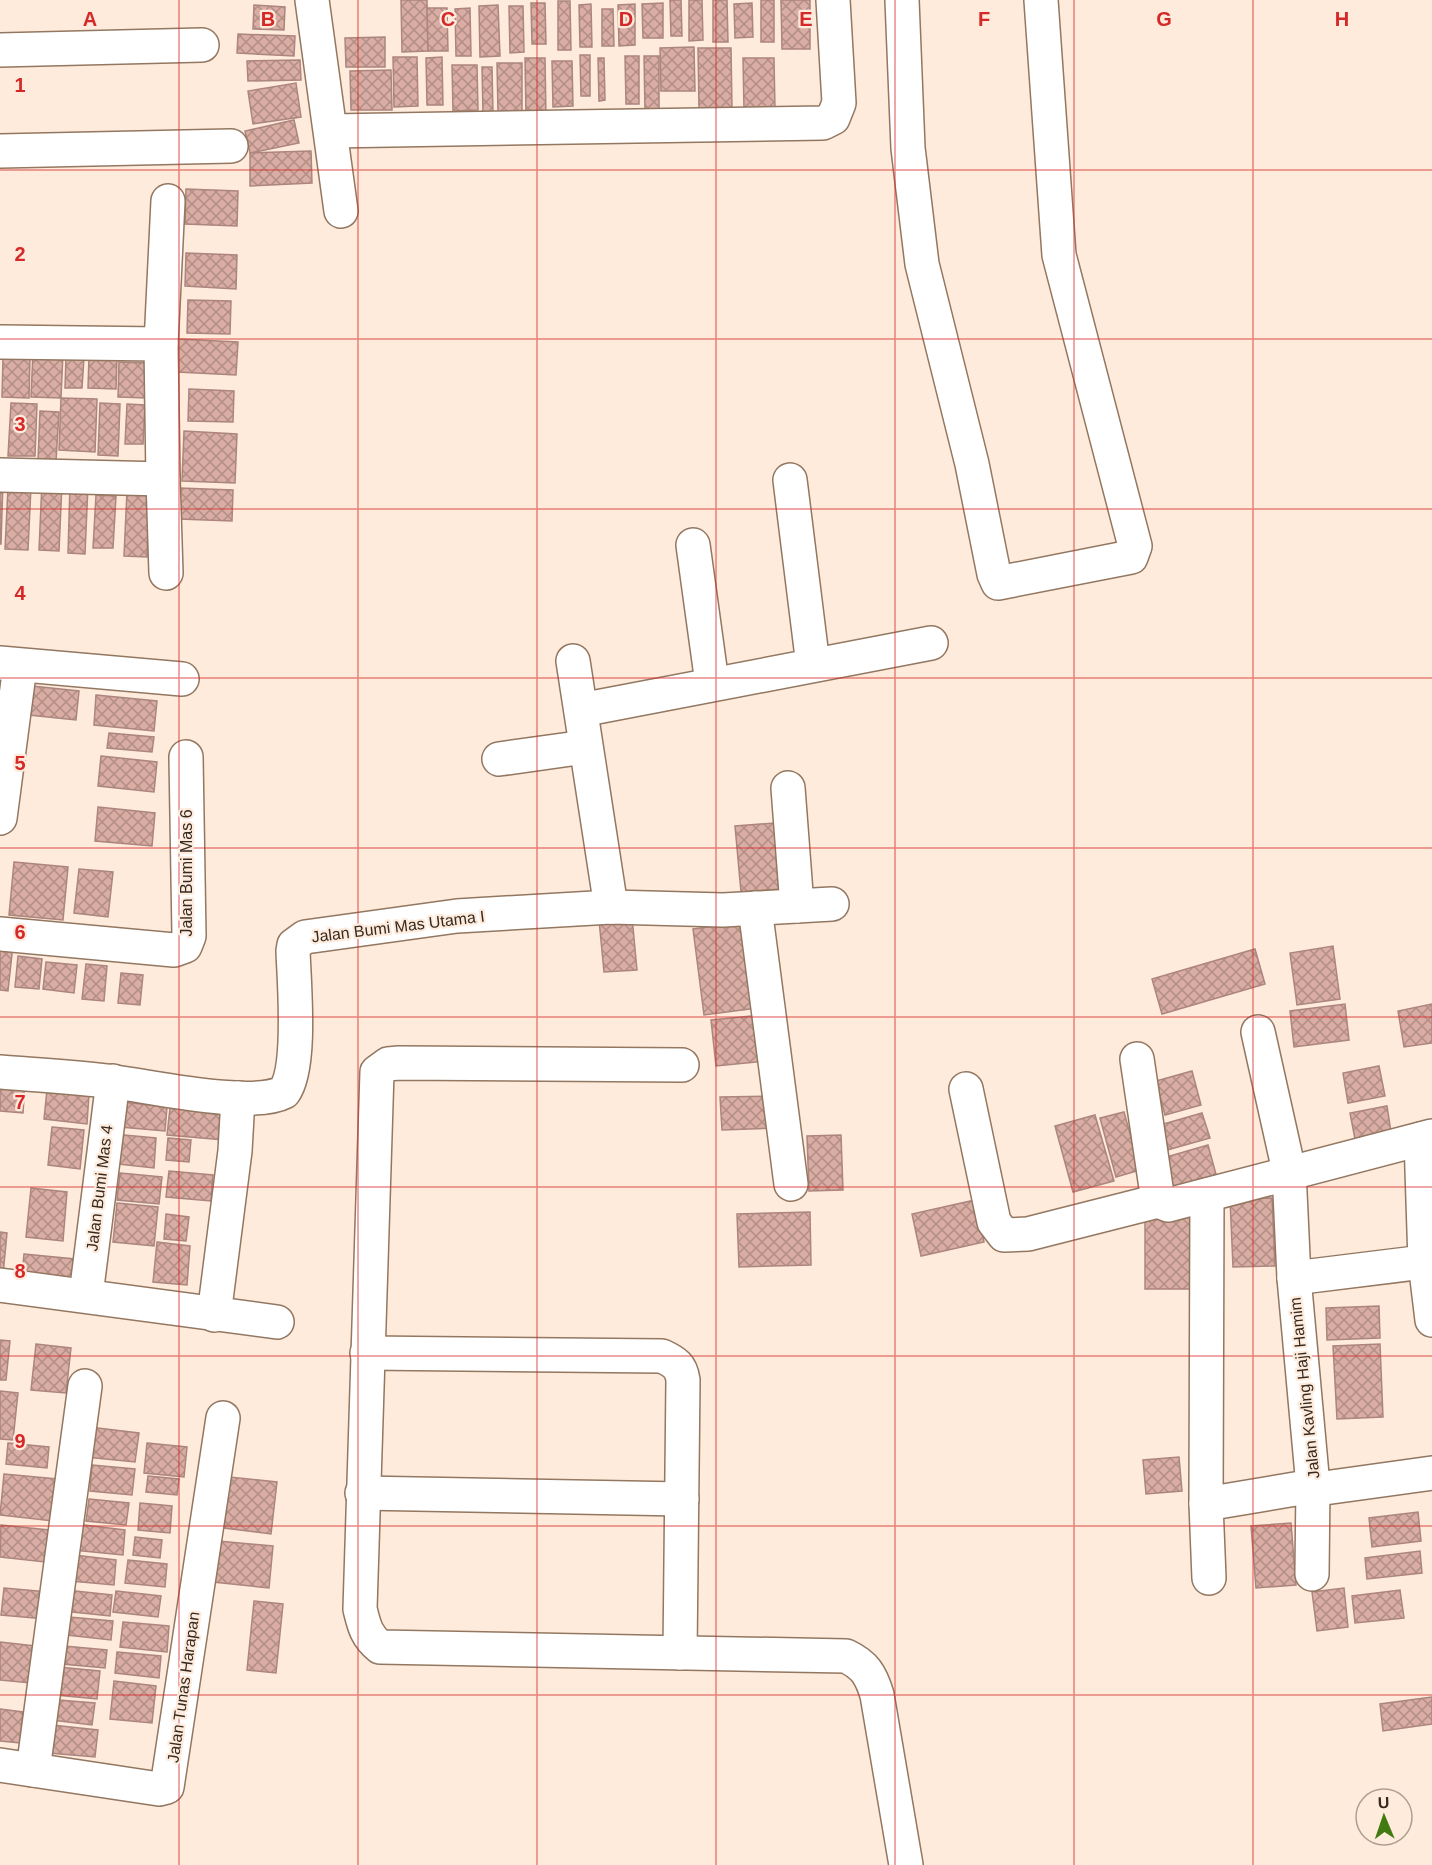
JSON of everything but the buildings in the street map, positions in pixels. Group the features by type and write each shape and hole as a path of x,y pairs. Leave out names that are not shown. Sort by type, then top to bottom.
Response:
{"street":[{"path":"312,0 341,211"},
{"path":"331,131 824,123 833,118 839,104 833,0"},
{"path":"902,0 908,148 922,264 972,464 994,574 998,583 1131,557 1135,546 1059,255 1041,0"},
{"path":"0,50 202,45"},
{"path":"0,151 231,146"},
{"path":"166,573 160,344 168,201"},
{"path":"0,342 160,344"},
{"path":"0,475 163,479"},
{"path":"790,480 813,665"},
{"path":"693,544 712,684"},
{"path":"581,710 931,643"},
{"path":"573,661 611,907"},
{"path":"0,818 10,665 182,679"},
{"path":"499,759 585,747"},
{"name":"Jalan Bumi Mas 6","path":"0,934 174,950 185,946 189,936 186,757"},
{"path":"788,788 797,906"},
{"name":"Jalan Bumi Mas Utama I","path":"0,1072 113,1081 238,1098 271,1097 284,1092 288,1086 294,1048 293,951 298,940 304,937 457,916 611,907 755,908 832,904"},
{"path":"755,908 791,1184"},
{"name":"Jalan Kavling Haji Hamim","path":"1258,1032 1289,1172 1294,1278 1313,1486 1317,1489 1432,1473"},
{"path":"1137,1059 1158,1201"},
{"path":"682,1065 399,1064 382,1067 377,1072 360,1609 369,1638 380,1647 846,1656 862,1664 871,1677 877,1695 906,1865"},
{"name":"Jalan Bumi Mas 4","path":"86,1295 113,1081"},
{"path":"966,1089 994,1222 1004,1234 1028,1234 1158,1201 1168,1205 1426,1138 1432,1320"},
{"path":"214,1315 235,1152 238,1098"},
{"path":"1207,1195 1206,1504 1209,1578"},
{"name":"Jalan Kavling Haji Hamim","path":"1294,1278 1429,1261"},
{"path":"0,1285 277,1322"},
{"path":"367,1353 663,1356 674,1361 682,1370 683,1380 680,1653"},
{"path":"33,1770 85,1386"},
{"name":"Jalan Tunas Harapan","path":"0,1765 159,1789 168,1784 223,1418"},
{"path":"1206,1504 1313,1486 1312,1574"},
{"path":"362,1493 682,1498"}]}
